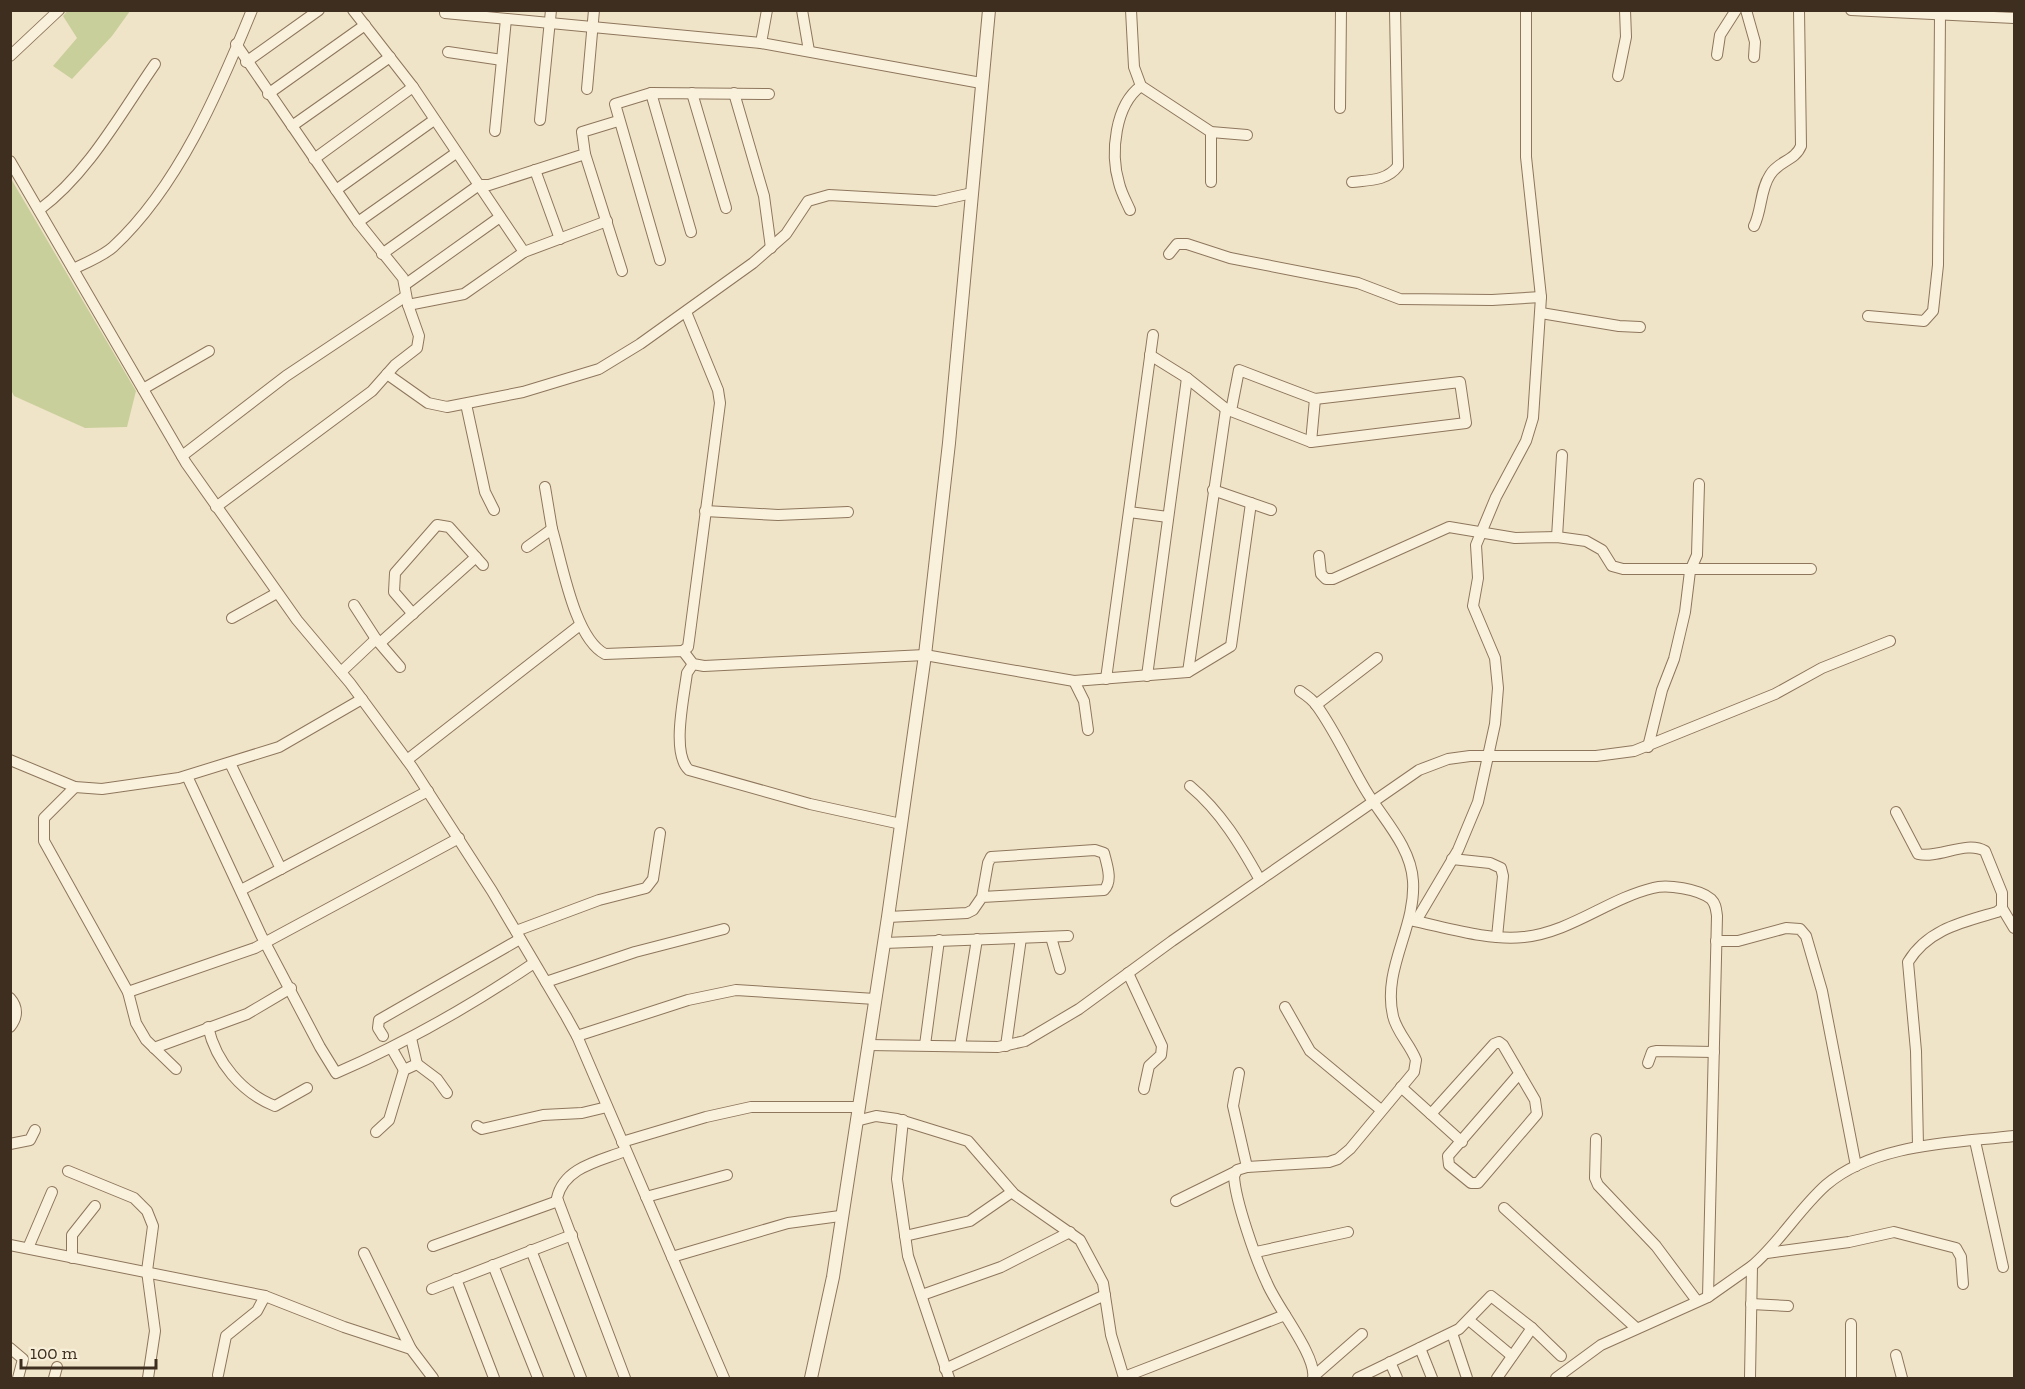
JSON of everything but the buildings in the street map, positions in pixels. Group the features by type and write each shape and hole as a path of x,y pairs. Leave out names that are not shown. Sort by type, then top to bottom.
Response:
{"street":[{"path":"10,56 59,10"},
{"path":"73,269 112,248 154,202 221,82 252,10"},
{"path":"246,62 319,10"},
{"path":"353,10 413,87 524,252"},
{"path":"445,10 445,13 760,43 981,83"},
{"path":"540,120 550,10"},
{"path":"587,89 594,10"},
{"path":"760,43 767,10"},
{"path":"802,10 809,51"},
{"path":"811,1378 833,1277 840,1216 888,917 925,654 949,443 989,10"},
{"path":"1131,10 1134,67 1141,86 1211,132 1247,135"},
{"path":"1340,108 1341,10"},
{"path":"1352,182 1381,179 1390,175 1398,166 1395,10"},
{"path":"1176,1202 1246,1167 1329,1162 1338,1158 1350,1149 1414,1072 1416,1060 1396,1027 1391,990 1397,955 1413,920 1452,859 1478,802 1495,724 1498,672 1495,658 1473,606 1478,583 1476,545 1479,532 1530,431 1541,297 1526,157 1526,10"},
{"path":"1618,76 1626,37 1625,10"},
{"path":"1717,55 1720,35 1736,10"},
{"path":"1746,10 1755,42 1754,57"},
{"path":"1754,226 1769,176 1777,166 1797,154 1801,146 1799,10"},
{"path":"1851,10 1940,15 1969,13 2014,18"},
{"path":"1868,316 1924,321 1933,311 1938,265 1940,15"},
{"path":"495,131 506,18"},
{"path":"268,94 365,25"},
{"path":"216,507 372,391 403,358 413,353 419,343 407,300 406,284 358,222 246,62 236,44"},
{"path":"448,52 502,60"},
{"path":"292,126 390,57"},
{"path":"39,210 56,198 91,156 155,64"},
{"path":"1130,210 1119,186 1115,152 1126,102 1130,94 1141,86"},
{"path":"314,159 413,87"},
{"path":"651,93 691,232"},
{"path":"660,260 618,121 614,106 616,102 651,93 769,94"},
{"path":"692,93 726,208"},
{"path":"734,93 764,196 771,248"},
{"path":"336,190 434,120"},
{"path":"618,121 582,132 585,154 622,271"},
{"path":"1211,132 1211,182"},
{"path":"358,222 456,153"},
{"path":"382,254 479,185 489,185 585,154"},
{"path":"10,161 182,456 277,593 341,672 407,760 459,838 546,982 577,1036 724,1378"},
{"path":"535,170 560,239"},
{"path":"387,374 428,404 447,407 523,392 599,369 686,312 771,248 786,234 808,201 820,196 936,201 972,193"},
{"path":"406,284 500,217"},
{"path":"182,456 286,376 407,300 464,294 524,252 607,221"},
{"path":"1169,254 1177,244 1187,244 1230,258 1358,283 1400,299 1492,300 1541,297"},
{"path":"545,487 552,529 580,625 590,642 605,654 683,651 688,647 720,398 686,312"},
{"path":"1541,313 1619,326 1640,327"},
{"path":"1106,679 1153,334"},
{"path":"143,389 208,351"},
{"path":"1150,355 1187,378 1228,410 1311,442 1466,423 1460,382 1316,399 1239,370 1228,410 1213,489 1188,672"},
{"path":"1147,676 1187,378"},
{"path":"1311,442 1316,399"},
{"path":"466,404 485,492 494,510"},
{"path":"1557,537 1562,455"},
{"path":"1648,747 1662,690 1674,659 1685,612 1690,571 1698,545 1699,484"},
{"path":"1213,489 1271,510"},
{"path":"693,664 925,654 1074,681 1188,672 1232,646 1251,503"},
{"path":"705,512 778,515 848,512"},
{"path":"1129,512 1168,517"},
{"path":"341,672 378,641 414,614 480,561 449,527 437,525 395,573 394,592 414,614"},
{"path":"1318,556 1321,574 1326,579 1334,579 1449,527 1515,538 1557,537 1593,543 1602,550 1609,562 1616,568 1690,571 1754,568 1811,569"},
{"path":"527,548 552,529"},
{"path":"232,618 277,593"},
{"path":"354,605 378,641 400,667"},
{"path":"407,760 580,625"},
{"path":"868,1045 1006,1046 1025,1041 1054,1026 1372,801 1432,764 1448,759 1488,755 1596,756 1619,754 1648,747 1775,694 1822,668 1890,641"},
{"path":"683,651 693,664"},
{"path":"1316,705 1377,658"},
{"path":"693,664 687,673 679,749 683,764 689,770 810,804 901,824"},
{"path":"1074,681 1084,701 1088,730"},
{"path":"1300,690 1316,705 1372,801 1399,840 1409,861 1413,920"},
{"path":"10,760 75,787 102,789 187,776 279,747 362,699"},
{"path":"230,763 281,869"},
{"path":"187,776 266,942 320,1047 336,1073 392,1049 469,1007 534,963"},
{"path":"1190,786 1210,803 1226,823 1260,880"},
{"path":"75,787 44,818 44,841 128,992 136,1023 154,1048 176,1069"},
{"path":"241,890 428,791"},
{"path":"1896,812 1918,854 1933,855 1977,848 1985,851 2002,893 2002,908 2014,928"},
{"path":"383,1036 378,1028 379,1020 518,935 599,900 646,888 653,879 660,833"},
{"path":"128,992 266,942 459,838"},
{"path":"888,917 967,913 973,910 982,897 991,857 1095,850 1104,853 1108,882 1104,890 982,897"},
{"path":"1452,859 1490,863 1501,868 1503,876 1497,937"},
{"path":"1413,920 1497,937 1521,938 1550,932 1646,890 1664,887 1710,899 1716,908 1716,941 1708,1297"},
{"path":"1918,1146 1916,1051 1908,962 1919,948 1943,929 1997,912 2002,908"},
{"path":"1716,941 1738,941 1786,928 1800,929 1806,936 1822,991 1856,1166"},
{"path":"546,982 635,952 724,929"},
{"path":"884,943 1068,936"},
{"path":"1052,937 1060,969"},
{"path":"1006,1046 1021,938"},
{"path":"960,1046 977,939"},
{"path":"925,1045 939,940"},
{"path":"1128,973 1162,1046 1159,1059 1149,1066 1144,1089"},
{"path":"154,1048 247,1014 291,988"},
{"path":"577,1036 688,1000 736,990 875,999"},
{"path":"10,998 16,1004 16,1019 10,1027"},
{"path":"1285,1007 1310,1051 1381,1110"},
{"path":"208,1028 222,1061 256,1098 275,1106 307,1088"},
{"path":"411,1038 417,1064 436,1079 447,1093"},
{"path":"1431,1114 1496,1043 1503,1045 1520,1074 1535,1100 1537,1114 1478,1183 1471,1183 1448,1162 1450,1152 1462,1142 1520,1074"},
{"path":"392,1049 404,1071"},
{"path":"1648,1063 1654,1051 1714,1052"},
{"path":"376,1132 389,1120 404,1071 417,1064"},
{"path":"1239,1073 1233,1106 1246,1167"},
{"path":"1401,1088 1462,1142"},
{"path":"477,1126 482,1128 543,1115 582,1113 607,1107"},
{"path":"625,1378 558,1202 558,1193 570,1174 624,1147 706,1117 751,1107 858,1107"},
{"path":"856,1121 876,1116 903,1120 968,1141 1012,1192 1070,1232 1087,1250 1098,1271 1105,1295 1111,1335 1124,1378 1285,1315"},
{"path":"903,1120 897,1179 905,1236 913,1274 947,1374 1105,1295"},
{"path":"10,1144 30,1140 35,1130"},
{"path":"1556,1378 1583,1356 1635,1327 1708,1297 1752,1266 1767,1253 1826,1185 1856,1166 1918,1146 2014,1136"},
{"path":"1596,1139 1595,1178 1598,1185 1656,1246 1697,1301"},
{"path":"1975,1141 2002,1267"},
{"path":"68,1171 134,1198 147,1211 153,1226 147,1271 155,1331 148,1378"},
{"path":"1235,1172 1234,1182 1267,1284 1305,1350 1314,1377 1362,1334"},
{"path":"646,1197 727,1175"},
{"path":"28,1248 52,1192"},
{"path":"905,1236 970,1221 1012,1192"},
{"path":"433,1246 558,1202"},
{"path":"72,1258 72,1235 95,1206"},
{"path":"1504,1208 1635,1327"},
{"path":"672,1257 788,1223 840,1216"},
{"path":"922,1295 1001,1267 1070,1232"},
{"path":"1256,1252 1348,1232"},
{"path":"1767,1253 1849,1242 1893,1232 1956,1248 1961,1257 1963,1284"},
{"path":"432,1289 572,1235"},
{"path":"10,1245 265,1296 344,1327 411,1349"},
{"path":"531,1250 580,1378"},
{"path":"364,1254 411,1349 433,1378"},
{"path":"493,1264 538,1378"},
{"path":"1750,1378 1752,1266"},
{"path":"456,1279 494,1378"},
{"path":"218,1375 226,1336 257,1311 265,1296"},
{"path":"1361,1378 1452,1334 1470,1321 1491,1296 1532,1328 1561,1356"},
{"path":"1751,1304 1788,1306"},
{"path":"1470,1321 1512,1356"},
{"path":"1851,1324 1851,1378"},
{"path":"1497,1378 1532,1328"},
{"path":"1452,1334 1467,1378"},
{"path":"10,1348 23,1359 18,1378"},
{"path":"1420,1348 1432,1378"},
{"path":"1896,1355 1902,1378"},
{"path":"1390,1362 1397,1378"},
{"path":"54,1378 57,1367"}],"green space":[{"path":"68,10 130,11 112,36 72,79 53,66 77,38 63,16"},
{"path":"10,177 136,391 127,427 85,428 14,396 11,390"}]}
